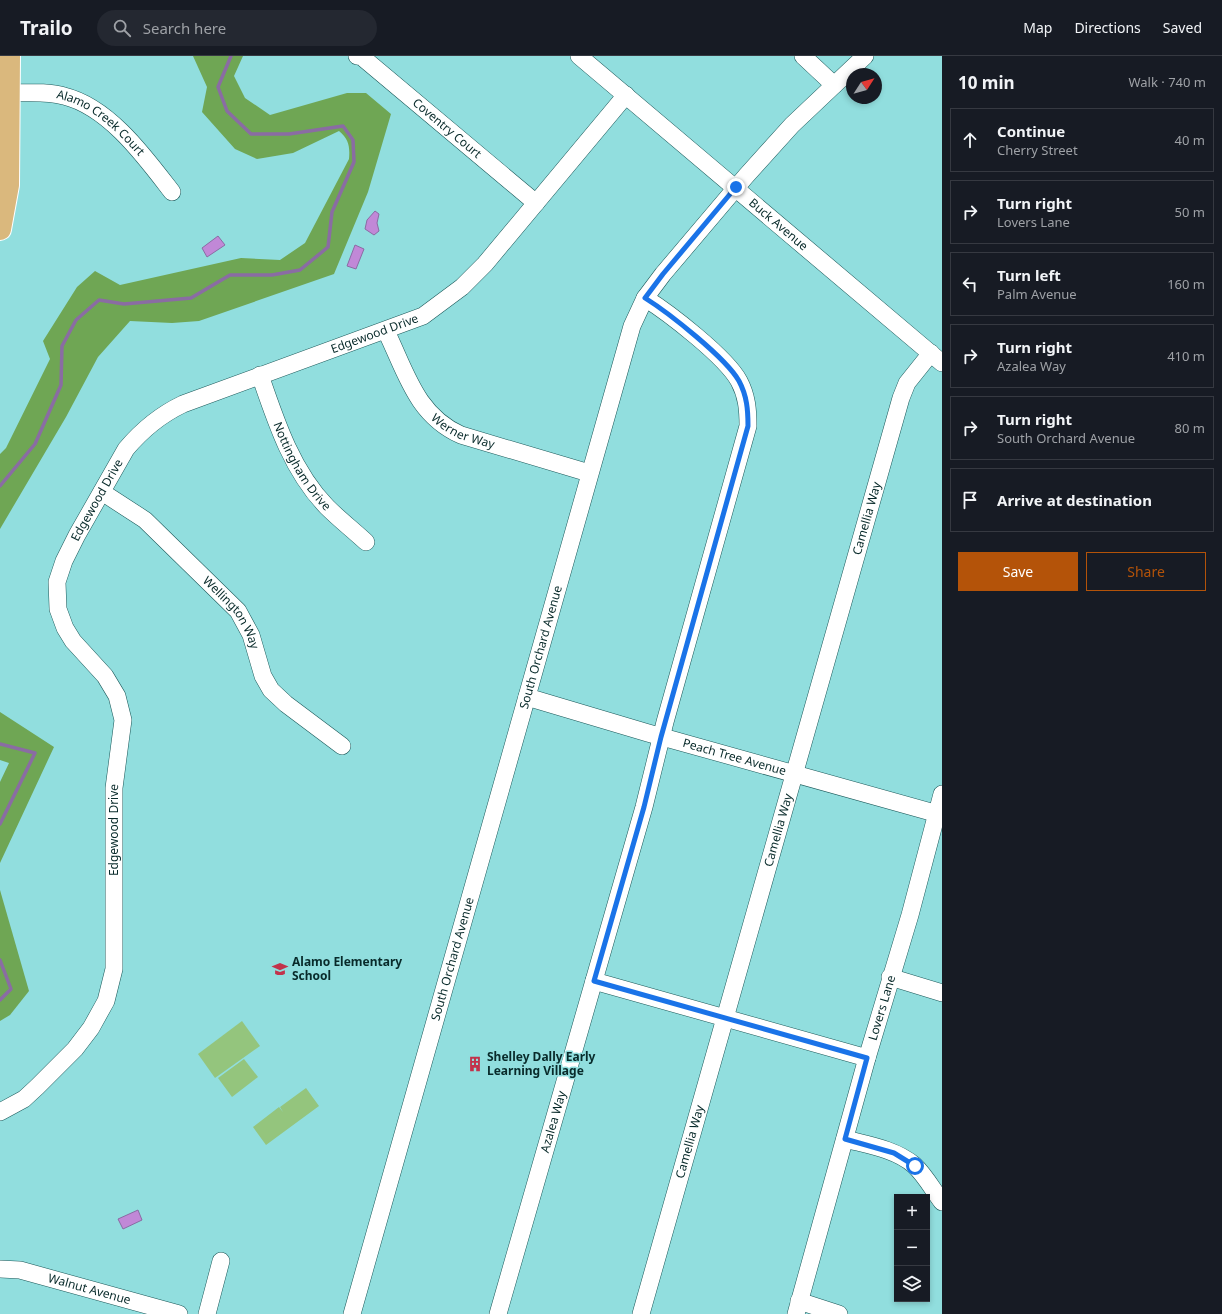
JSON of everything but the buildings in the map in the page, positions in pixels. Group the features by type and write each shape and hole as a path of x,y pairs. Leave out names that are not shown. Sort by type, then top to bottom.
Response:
{"main road":[{"path":"0,229 8,185 9,56"}],"street":[{"name":"Coventry Court","path":"357,56 362,57 417,102 536,203"},
{"name":"Buck Avenue","path":"579,56 937,358"},
{"path":"803,56 834,85"},
{"name":"South Orchard Avenue","path":"352,1314 527,698 589,473 632,326 645,298 663,274 736,187 792,125 865,56"},
{"name":"Alamo Creek Court","path":"9,93 64,96 87,106 115,125 172,192"},
{"name":"Edgewood Drive","path":"0,1112 24,1098 76,1048 91,1028 106,1001 114,969 114,788 123,720 117,696 105,676 73,641 65,628 58,609 58,582 64,561 77,534 126,449 135,438 156,420 168,411 183,404 260,375 386,331 423,316 462,287 485,264 626,95"},
{"name":"Azalea Way","path":"498,1314 644,807 661,737 737,471 748,426 748,407 739,381 732,371 690,333 645,298"},
{"name":"Werner Way","path":"386,331 415,394 427,412 448,430 589,473"},
{"name":"Camellia Way","path":"641,1314 901,398 907,383 937,358"},
{"name":"Nottingham Drive","path":"260,375 286,446 302,475 327,507 366,542"},
{"name":"Wellington Way","path":"102,492 145,520 238,611 251,635 263,676 272,690 286,704 342,746"},
{"name":"Peach Tree Avenue","path":"527,698 661,737 939,814"},
{"name":"Lovers Lane","path":"797,1308 890,977 910,915 939,814 942,794"},
{"path":"890,977 936,989 942,993"},
{"path":"594,981 867,1058"},
{"path":"845,1139 894,1153 906,1159 915,1166 927,1180 942,1202"},
{"path":"207,1314 221,1261"},
{"name":"Walnut Avenue","path":"0,1269 20,1270 179,1314"},
{"path":"797,1308 839,1314"}],"green space":[{"path":"193,56 243,56 234,76 245,98 270,115 347,93 366,93 391,114 368,192 334,274 199,321 172,323 130,321 98,357 66,417 0,529 0,454 6,448 50,359 43,341 77,287 95,271 120,285 241,258 280,260 305,243 349,159 348,144 345,137 339,131 293,153 257,159 235,149 202,112 207,87"},
{"path":"0,712 54,747 0,863 0,782 9,763 0,760"},
{"path":"0,890 29,991 10,1015 0,1021"},
{"path":"242,1021 260,1046 215,1078 198,1054"},
{"path":"244,1059 258,1077 232,1097 218,1078"},
{"path":"306,1088 319,1106 266,1145 253,1127 279,1107 283,1112 280,1107"}],"shaded area":[{"path":"375,211 379,214 377,223 379,231 374,235 365,229 367,220"},
{"path":"218,236 225,245 207,257 202,248"},
{"path":"355,245 364,249 356,269 347,266"},
{"path":"138,1210 142,1220 123,1229 118,1219"}],"waterway":[{"path":"0,486 35,444 61,385 62,346 76,320 99,300 124,304 191,298 230,275 272,275 300,270 328,247 332,212 354,162 353,140 343,126 289,134 251,134 227,111 218,87 231,56"},
{"path":"0,744 35,753 0,824"},
{"path":"0,960 11,989 0,1000"}],"place":[{"name":"Alamo Elementary School","path":"280,969"},
{"name":"Shelley Dally Early Learning Village","path":"475,1064"}],"route":[{"path":"736,187 663,274 645,298 690,333 732,371 745,394 748,407 748,426 737,471 661,737 644,807 594,981 867,1058 845,1139 894,1153 906,1159 915,1166"}]}
